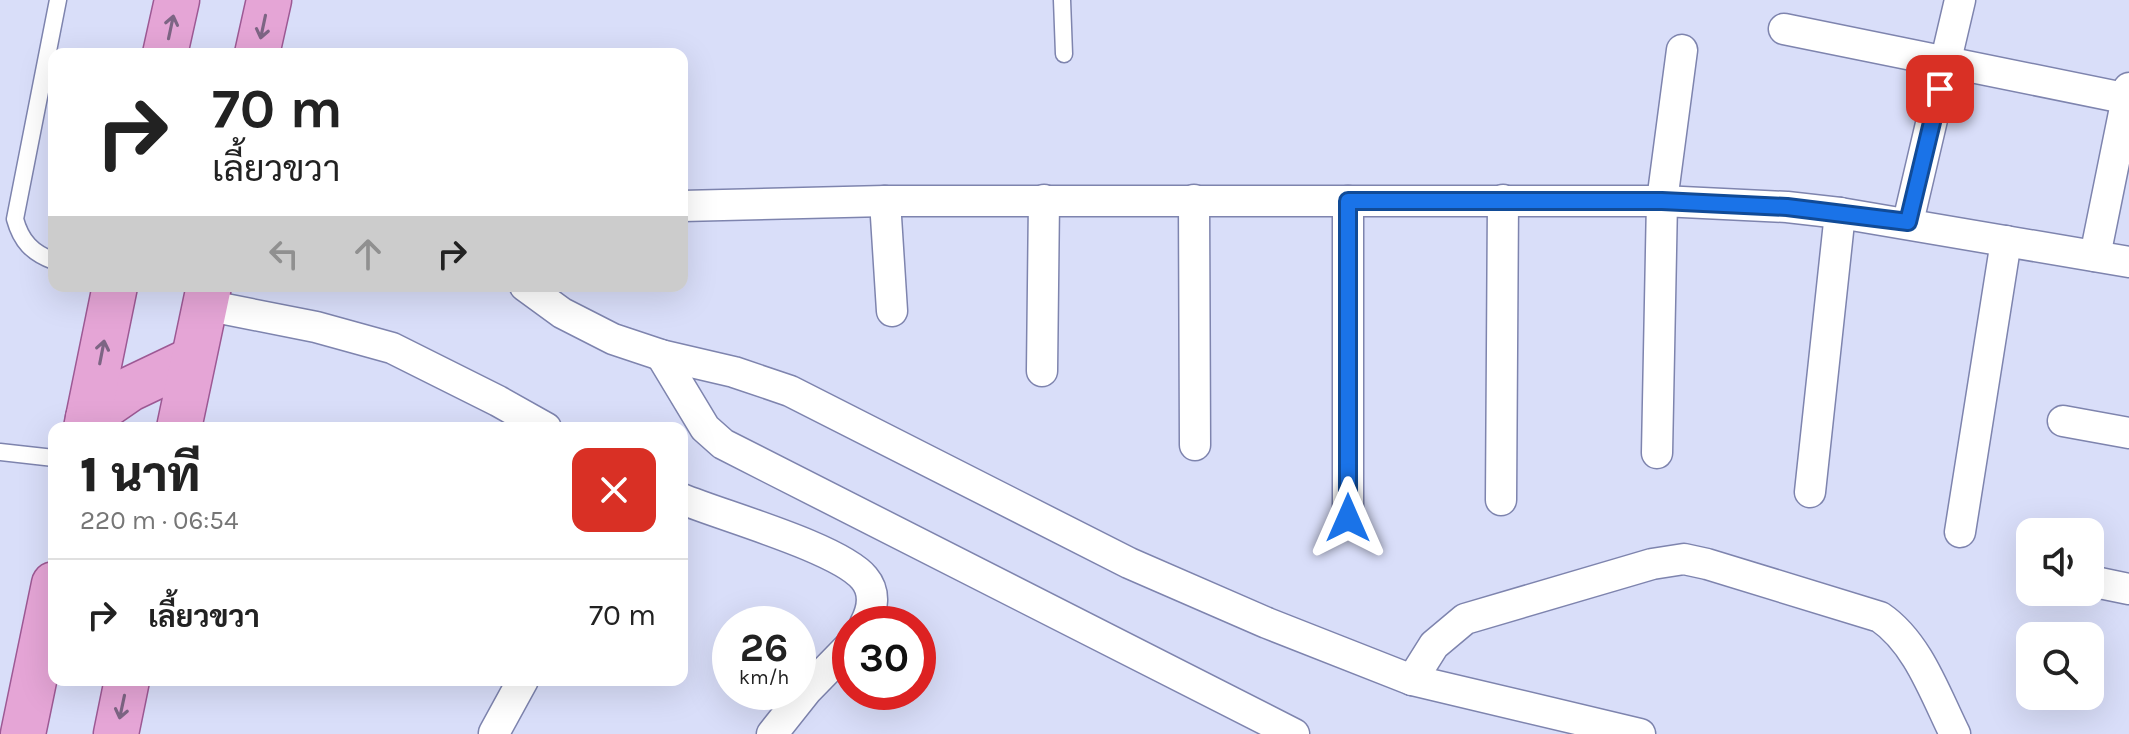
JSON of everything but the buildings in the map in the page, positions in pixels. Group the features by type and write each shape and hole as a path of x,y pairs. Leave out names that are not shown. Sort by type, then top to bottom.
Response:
{"main road":[{"path":"166,48 177,0"},
{"path":"258,48 269,0"},
{"path":"87,422 114,292"},
{"path":"180,422 207,295"},
{"path":"88,422 130,389 193,359"},
{"path":"23,734 48,613"},
{"path":"116,734 126,686"}],"street":[{"path":"1908,222 1960,0"},
{"path":"1784,29 1946,63 2128,95 2095,256"},
{"path":"1657,453 1662,201 1682,50"},
{"path":"688,206 1044,200 1662,201 1787,207 1840,213 1908,222 2129,262"},
{"path":"1042,371 1044,200"},
{"path":"1194,200 1195,445"},
{"path":"1501,500 1503,200"},
{"path":"885,201 892,311"},
{"path":"1348,201 1348,518"},
{"path":"1810,492 1840,213"},
{"path":"1960,532 2006,241"},
{"path":"533,292 562,313 613,339 661,355 734,372 790,391 1129,563 1267,623 1412,680 1640,734"},
{"path":"207,295 392,348 535,422"},
{"path":"661,355 705,428 723,444 1294,734"},
{"path":"2063,421 2129,433"},
{"path":"688,501 851,565 867,580 873,597 872,606"},
{"path":"1412,680 1434,645 1465,619 1652,564 1684,559 1880,617 1893,626 1916,655 1955,734"},
{"path":"2104,584 2129,589"},
{"path":"772,734 832,664"},
{"path":"494,733 520,686"}],"lane":[{"path":"49,48 58,0"},
{"path":"1062,0 1064,54"},
{"path":"48,51 15,219 20,236 30,249 48,258"},
{"path":"0,452 48,457"}],"route":[{"path":"1348,518 1348,201 1662,201 1787,207 1908,222 1940,89"}]}
